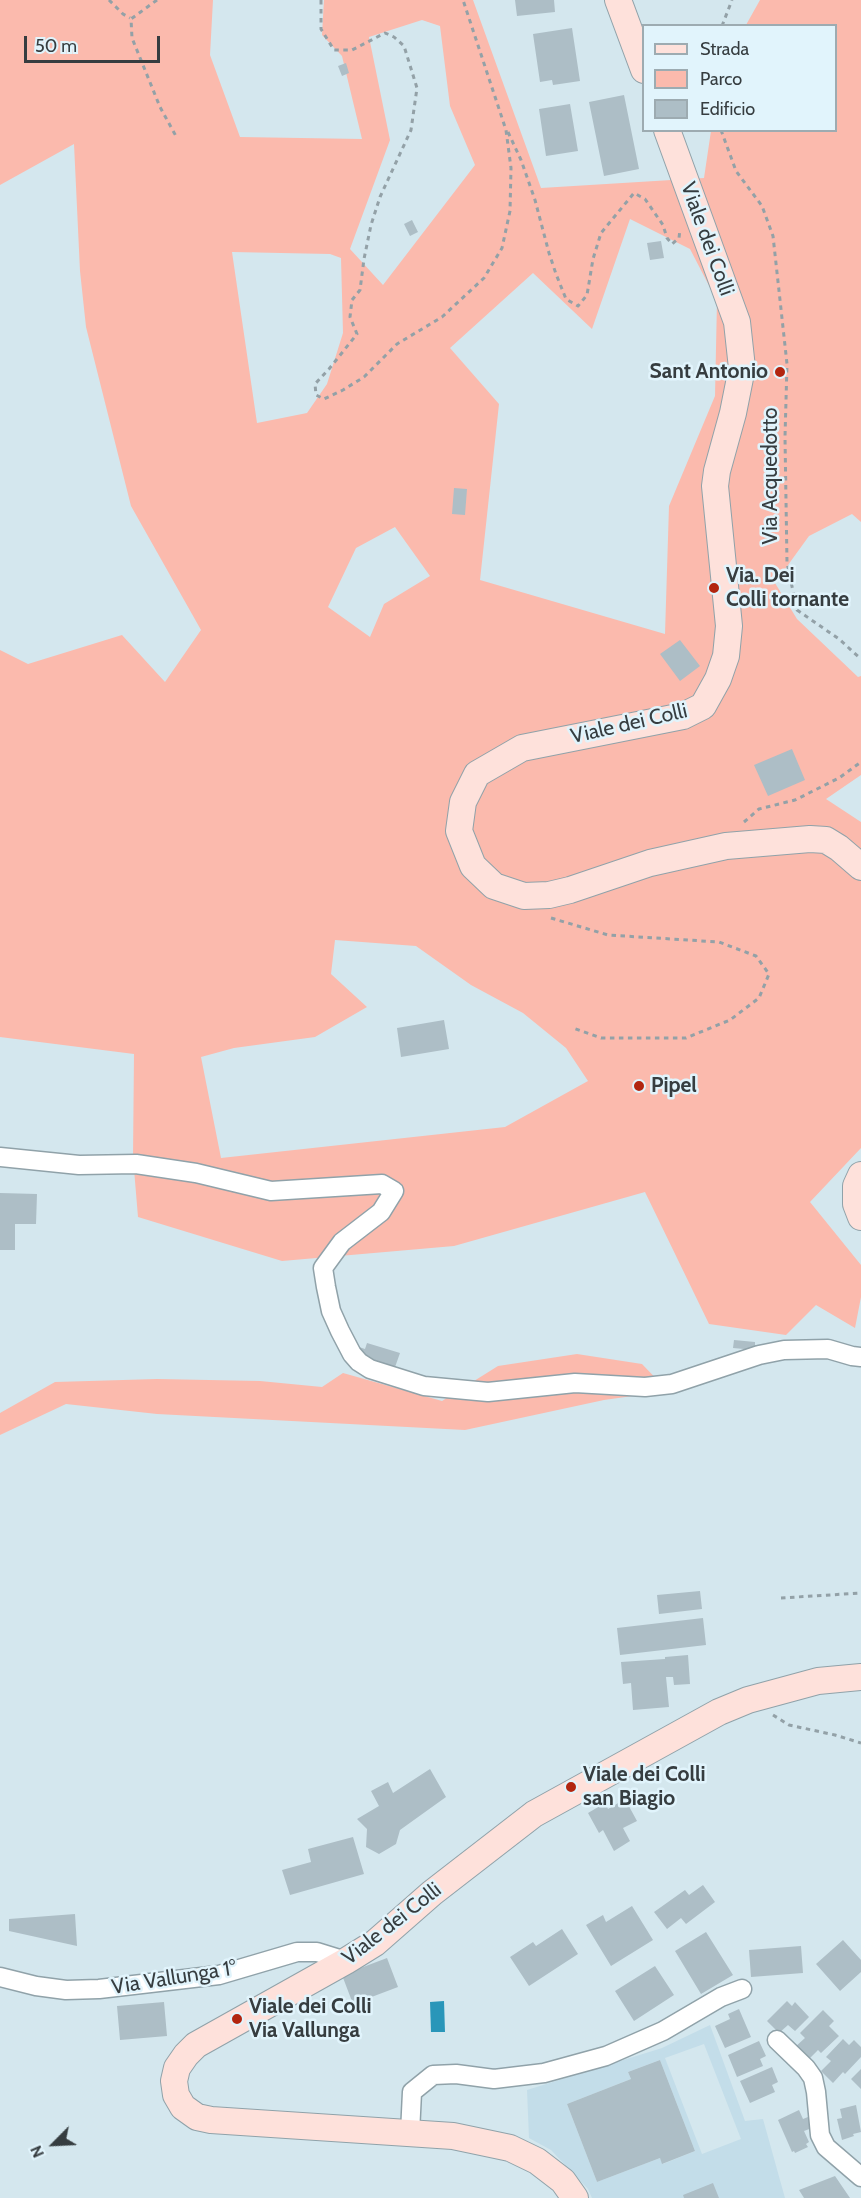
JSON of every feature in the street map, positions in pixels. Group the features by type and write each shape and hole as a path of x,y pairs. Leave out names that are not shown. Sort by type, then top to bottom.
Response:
{"main road":[{"path":"618,0 642,65"},
{"name":"Viale dei Colli","path":"668,132 737,322 742,368 715,486 729,626 726,656 718,679 703,706 683,716 522,748 477,774 463,802 459,831 473,866 494,886 524,896 549,895 570,890 650,863 726,846 810,838 826,840 861,867"},
{"path":"861,1175 856,1186 856,1203 861,1217"},
{"name":"Viale dei Colli","path":"575,2198 563,2181 537,2161 510,2148 453,2136 211,2121 197,2117 183,2107 176,2095 174,2081 177,2068 196,2045 346,1961 375,1942 432,1893 534,1814 719,1712 748,1700 818,1681 861,1677"}],"street":[{"path":"0,1157 80,1165 136,1164 196,1173 271,1191 382,1184 394,1191 381,1212 342,1242 323,1268 328,1295 340,1331 359,1362 369,1369 423,1386 488,1392 575,1383 645,1387 672,1384 759,1355 784,1350 828,1349 861,1357"},
{"name":"Via Vallunga 1°","path":"0,1977 36,1986 66,1990 99,1989 219,1975 297,1952 317,1952 346,1961"},
{"path":"410,2133 412,2092 433,2075 456,2074 494,2079 544,2073 606,2056 663,2031 721,1996 742,1989"},
{"path":"777,2040 813,2078 820,2135 826,2147 861,2177"}],"path":[{"path":"109,0 131,19"},
{"path":"131,19 157,0"},
{"path":"321,0 321,29 334,50 352,50 385,33 394,37 404,46 417,88 411,130 371,225 360,290 352,300 350,317 357,334 315,384 316,395 324,399 364,377 397,344 442,316 484,278 502,248 510,211 511,168 504,125"},
{"path":"463,0 504,125 521,160 536,200 549,253 566,299 578,306 587,295 593,259 602,232 633,193 645,199 663,225 667,238 672,244 679,238 680,224"},
{"path":"723,24 732,0"},
{"path":"131,19 132,38 141,62 177,138"},
{"name":"Via Acquedotto","path":"723,132 736,171 762,206 773,236 787,364 786,563 797,610 839,639 861,659"},
{"path":"726,846 732,832 759,809 795,800 838,778 861,762"},
{"path":"524,896 552,919 608,935 719,942 756,956 769,974 759,998 730,1020 686,1038 601,1038 573,1028"},
{"path":"782,1598 861,1593"},
{"path":"748,1700 789,1725 861,1743"}],"shaded area":[{"path":"710,2025 745,2121 763,2119 785,2198 592,2198 588,2189 551,2150 529,2138 527,2090 662,2048","holes":["704,2044 741,2139 702,2154 665,2058","660,2060 695,2151 663,2164 660,2158 597,2182 567,2104 631,2079 628,2072"]}],"green space":[{"path":"0,0 213,0 210,55 240,137 362,139 342,56 322,35 324,0 473,0 541,188 704,178 711,132 837,132 837,24 747,24 760,0 861,0 861,522 852,514 809,536 775,583 797,619 858,677 861,676 861,775 826,799 861,822 861,1148 810,1202 861,1265 861,1297 855,1328 816,1305 786,1335 709,1324 645,1192 454,1246 282,1261 138,1217 133,1157 134,1054 0,1037 0,650 28,664 122,635 165,682 201,630 131,506 86,327 80,271 74,144 0,185","holes":["422,20 440,26 450,106 475,165 383,285 350,249 390,140 369,37","630,219 690,249 717,301 715,396 669,506 665,634 480,580 499,404 450,348 533,273 592,329","232,252 330,254 341,258 343,333 327,384 307,413 257,423","395,527 430,576 384,604 370,637 328,607 356,548","335,940 416,946 471,985 523,1013 566,1048 588,1081 505,1127 221,1158 201,1057 234,1048 315,1037 367,1007 331,974"]},
{"path":"577,1354 642,1364 668,1391 604,1400 465,1430 157,1414 66,1404 0,1435 0,1413 55,1382 157,1379 260,1381 322,1387 343,1373 442,1401 498,1366"}],"water":[{"path":"444,2001 445,2032 431,2032 430,2002"}],"building":[{"path":"515,0 554,0 555,12 517,16"},
{"path":"572,28 580,81 553,85 552,80 540,82 533,34"},
{"path":"346,63 349,73 342,76 338,66"},
{"path":"624,95 639,169 604,176 589,102"},
{"path":"570,104 578,151 546,156 539,109"},
{"path":"412,220 418,232 410,236 404,224"},
{"path":"661,241 664,258 650,260 647,243"},
{"path":"454,488 467,489 465,515 452,514"},
{"path":"680,640 700,666 680,681 660,654"},
{"path":"792,749 805,780 768,796 754,765"},
{"path":"444,1020 449,1049 401,1057 397,1028"},
{"path":"0,1193 37,1194 36,1224 15,1224 15,1250 0,1250"},
{"path":"734,1340 755,1342 755,1350 733,1348"},
{"path":"367,1343 400,1353 394,1370 363,1359 356,1346 365,1349"},
{"path":"700,1591 702,1609 659,1614 657,1595"},
{"path":"703,1618 706,1645 620,1655 617,1628"},
{"path":"688,1655 690,1684 674,1685 673,1677 666,1677 669,1707 633,1710 631,1683 623,1684 621,1662"},
{"path":"430,1769 446,1797 400,1830 396,1844 379,1854 366,1847 367,1829 357,1819 379,1806 371,1791 388,1782 393,1793"},
{"path":"625,1799 637,1821 623,1828 630,1841 614,1851 603,1830 599,1833 588,1813 605,1803 608,1809"},
{"path":"353,1837 364,1874 290,1895 282,1870 311,1862 308,1849"},
{"path":"703,1885 715,1902 686,1924 681,1918 667,1929 654,1912 685,1890 689,1895"},
{"path":"632,1906 653,1940 611,1966 586,1925 603,1915 606,1922"},
{"path":"75,1914 77,1946 9,1931 9,1919"},
{"path":"562,1929 578,1954 529,1986 510,1957 533,1942 536,1946"},
{"path":"706,1932 733,1975 701,1994 675,1951"},
{"path":"843,1940 861,1960 861,1972 840,1991 816,1964"},
{"path":"801,1946 803,1973 751,1977 749,1950"},
{"path":"387,1958 398,1987 353,2004 342,1975"},
{"path":"655,1966 674,1995 634,2021 615,1991"},
{"path":"787,2001 792,2006 795,2002 809,2017 795,2031 788,2025 779,2033 767,2021"},
{"path":"164,2002 167,2036 120,2040 117,2006"},
{"path":"739,2009 751,2037 725,2048 715,2026 730,2019 728,2014"},
{"path":"823,2010 834,2021 829,2026 839,2036 821,2053 818,2050 808,2060 795,2047 805,2038 800,2033"},
{"path":"843,2039 849,2045 854,2040 861,2047 861,2057 833,2083 821,2071 831,2061 826,2057"},
{"path":"759,2041 766,2056 760,2059 763,2066 737,2077 728,2055"},
{"path":"660,2060 695,2151 662,2164 660,2158 597,2182 567,2104 631,2079 628,2072"},
{"path":"772,2067 778,2082 772,2085 775,2092 750,2103 740,2081"},
{"path":"861,2069 861,2089 851,2079"},
{"path":"856,2105 861,2132 842,2140 837,2119 842,2118 840,2109"},
{"path":"799,2110 803,2119 808,2117 812,2128 804,2131 809,2142 806,2144 808,2147 795,2153 792,2152 778,2120"},
{"path":"835,2176 850,2198 804,2198 799,2190"},
{"path":"713,2183 719,2198 684,2198 683,2195"}],"place":[{"name":"Sant Antonio","path":"780,372"},
{"name":"Via. Dei Colli tornante","path":"714,588"},
{"name":"Pipel","path":"639,1086"},
{"name":"Viale dei Colli san Biagio","path":"571,1787"},
{"name":"Viale dei Colli Via Vallunga","path":"237,2019"}]}
